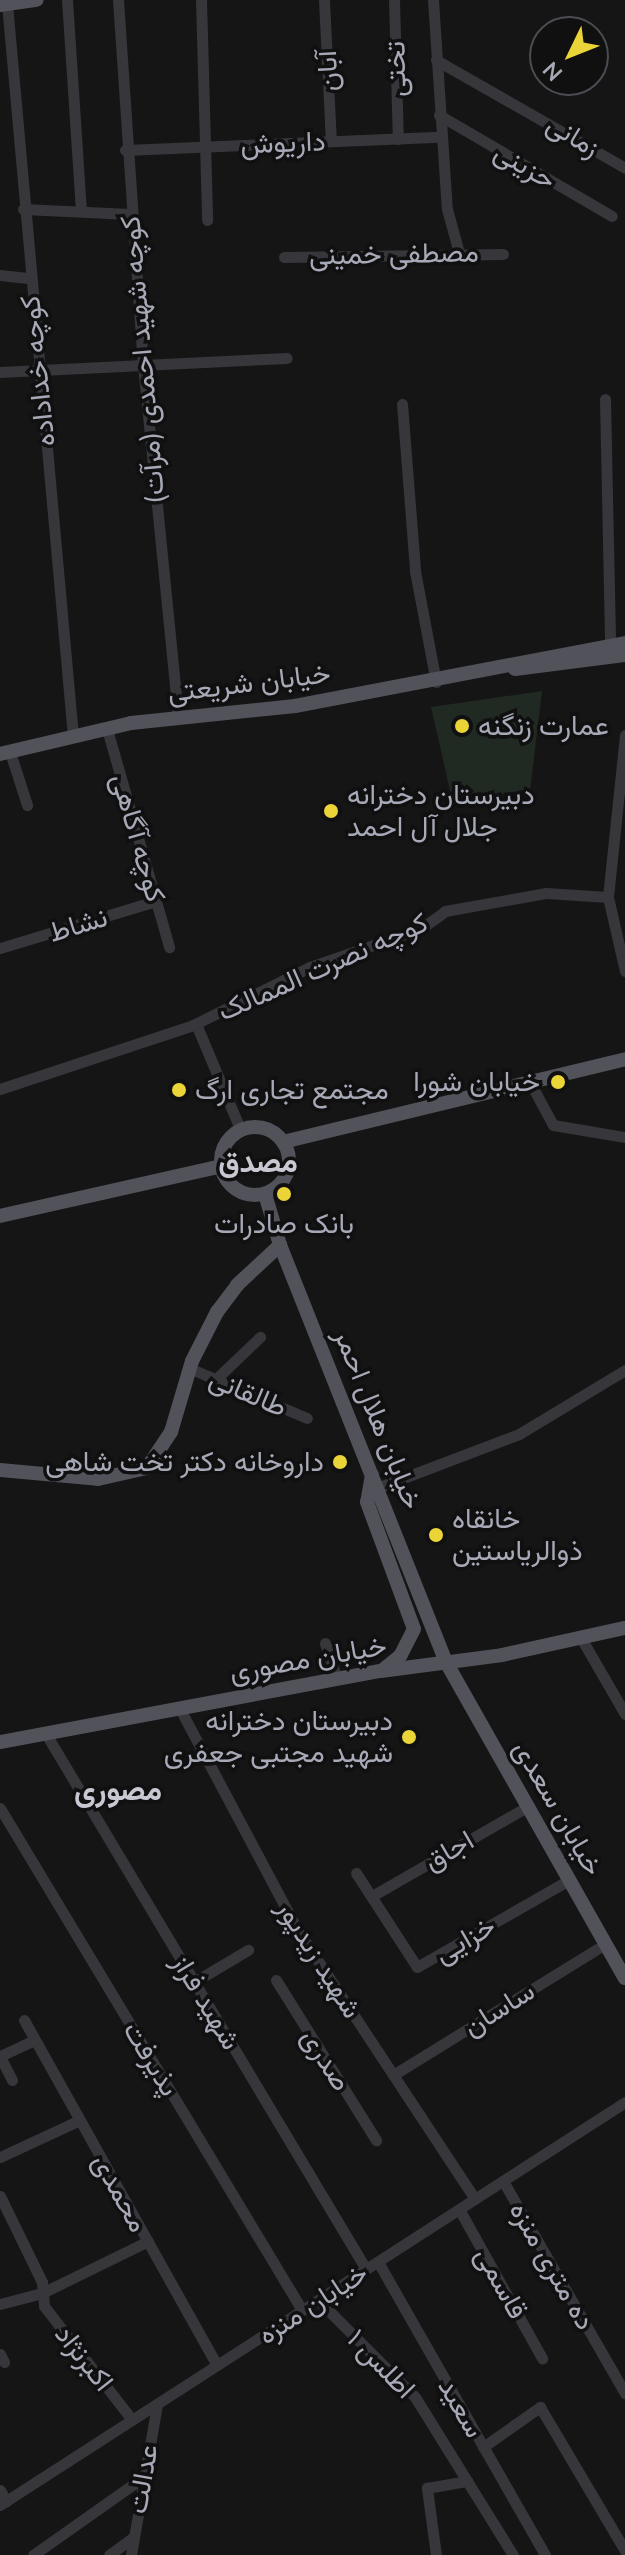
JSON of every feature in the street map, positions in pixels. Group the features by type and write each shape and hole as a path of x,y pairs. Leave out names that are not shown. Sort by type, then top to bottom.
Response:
{"main road":[{"path":"3,5 37,0"},
{"name":"خیابان شریعتی","path":"506,669 536,658 618,644"},
{"name":"خیابان شریعتی","path":"3,753 107,729 295,706 506,669 625,655"},
{"path":"284,1146 625,1059"},
{"path":"284,1146 345,1129 625,1066"},
{"path":"268,1130 284,1146 287,1172 265,1194 237,1190 221,1166 225,1145 241,1131 268,1130"},
{"path":"0,1216 221,1166"},
{"name":"خیابان هلال احمر","path":"265,1194 280,1245 446,1662"},
{"path":"0,1470 98,1479 147,1468 171,1432 189,1368 202,1339 237,1285 280,1245"},
{"path":"375,1482 367,1502 414,1629 400,1656 381,1671"},
{"name":"خیابان مصوری","path":"0,1742 625,1628"},
{"name":"خیابان سعدی","path":"446,1662 625,1978"}],"street":[{"path":"67,0 81,211"},
{"name":"کوچه شهید احمدی (مرآت)","path":"118,0 130,214 178,718"},
{"path":"201,0 207,220"},
{"name":"آبان","path":"324,0 331,141"},
{"name":"تختی","path":"394,0 398,139"},
{"path":"433,0 447,209 459,253"},
{"name":"کوچه خداداده","path":"3,5 73,737"},
{"name":"زمانی","path":"436,60 625,168"},
{"name":"حزینی","path":"439,115 612,216"},
{"name":"داریوش","path":"125,150 440,137"},
{"path":"23,209 130,214"},
{"name":"مصطفی خمینی","path":"284,257 503,254"},
{"path":"0,275 28,278"},
{"path":"0,372 287,358"},
{"path":"605,399 618,644"},
{"path":"402,404 415,571 436,682"},
{"name":"کوچه آگاهی","path":"107,729 169,947"},
{"path":"625,735 608,897 625,971"},
{"path":"3,753 27,805"},
{"name":"کوچه نصرت الممالک","path":"0,1089 196,1024 310,967 422,928 445,911 546,893 608,897"},
{"name":"نشاط","path":"0,948 156,901"},
{"path":"196,1024 241,1131"},
{"path":"532,1086 553,1125 625,1137"},
{"path":"216,1379 260,1337"},
{"name":"طالقانی","path":"189,1368 307,1418"},
{"path":"375,1482 519,1434 625,1370"},
{"path":"581,1638 625,1714"},
{"path":"325,1643 337,1679"},
{"name":"شهید زیدپور","path":"180,1709 297,1929 475,2199"},
{"name":"شهید فراز","path":"46,1734 366,2269"},
{"name":"اجاق","path":"372,1896 527,1807"},
{"name":"پذیرفت","path":"0,1808 302,2310"},
{"name":"خزایی","path":"356,1873 417,1967 569,1880"},
{"name":"ساسان","path":"393,2075 605,1944"},
{"path":"194,1982 248,1950"},
{"name":"صدری","path":"276,1980 376,2140"},
{"name":"محمدی","path":"24,2020 217,2365"},
{"path":"12,2080 0,2056 35,2040"},
{"name":"خیابان منزه","path":"2,2499 132,2420 625,2102"},
{"path":"0,2157 80,2120"},
{"name":"ده متری منزه","path":"503,2181 625,2393"},
{"name":"اکبرنژاد","path":"0,2196 34,2262 44,2306 132,2420"},
{"name":"قاسمی","path":"459,2209 542,2358"},
{"path":"0,2304 42,2293 148,2241"},
{"name":"سعید","path":"378,2262 545,2555"},
{"name":"اطلس ۱","path":"318,2300 415,2397 513,2555"},
{"name":"عدالت","path":"131,2555 157,2404"},
{"path":"483,2447 540,2407 625,2551"},
{"path":"33,2555 142,2478"},
{"path":"436,2555 427,2488 467,2481"},
{"path":"109,2555 134,2537"}],"shaded area":[{"path":"542,691 530,791 452,799 431,707"}],"place":[{"name":"عمارت زنگنه","path":"462,726"},
{"name":"دبیرستان دخترانه جلال آل احمد","path":"331,811"},
{"name":"خیابان شورا","path":"558,1082"},
{"name":"مجتمع تجاری ارگ","path":"179,1090"},
{"name":"بانک صادرات","path":"284,1194"},
{"name":"داروخانه دکتر تخت شاهی","path":"340,1462"},
{"name":"خانقاه ذوالریاستین","path":"436,1535"},
{"name":"دبیرستان دخترانه شهید مجتبی جعفری","path":"409,1737"}],"district":[{"name":"مصدق","path":"258,1163"},
{"name":"مصوری","path":"118,1791"}]}
